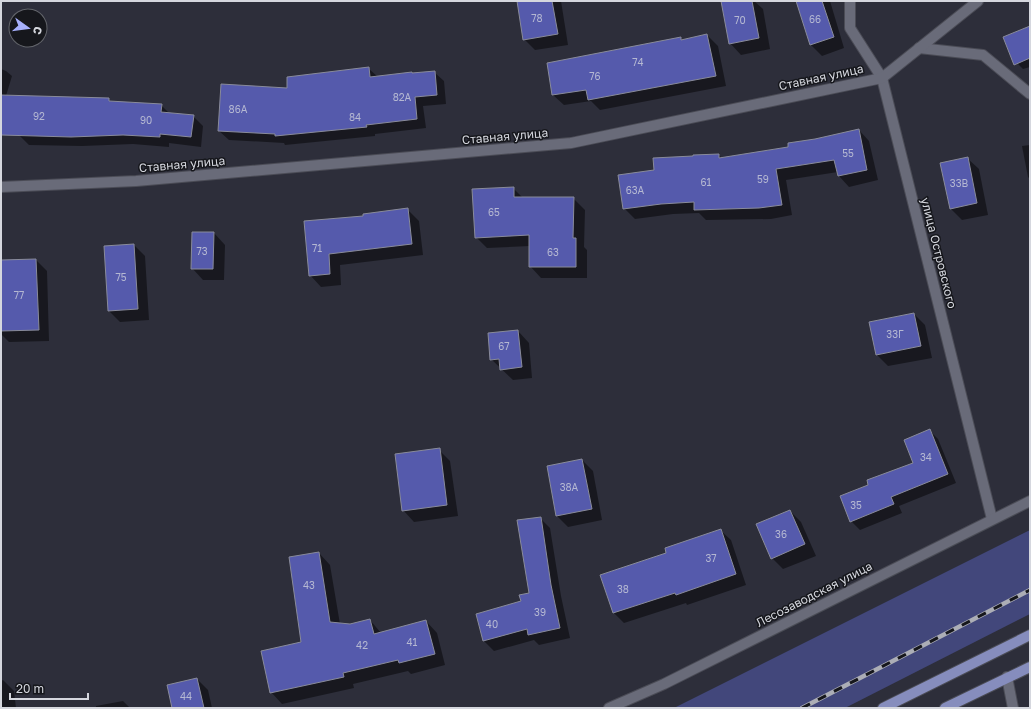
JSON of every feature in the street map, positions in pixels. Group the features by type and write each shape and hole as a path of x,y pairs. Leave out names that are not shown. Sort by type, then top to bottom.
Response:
{"main road":[{"path":"883,708 1030,635"},
{"path":"945,708 1030,667"}],"street":[{"name":"улица Островского","path":"850,1 850,28 882,78 992,519"},
{"name":"Ставная улица","path":"1,187 136,181 571,143 882,78 978,1"},
{"path":"919,48 983,55 1030,94"},
{"name":"Лесозаводская улица","path":"609,708 664,684 1030,501"},
{"path":"1007,677 1013,708"}],"shaded area":[{"path":"1030,530 1030,614 845,708 674,708"}],"building":[{"path":"517,1 552,1 558,34 523,40"},
{"path":"721,1 752,1 759,38 729,44"},
{"path":"796,1 822,1 834,37 810,45"},
{"path":"1030,26 1030,58 1014,65 1003,37"},
{"path":"707,34 716,76 588,100 586,90 552,95 547,63 681,37 681,40"},
{"path":"369,67 370,77 435,71 437,95 415,97 417,119 366,125 367,127 275,136 275,134 218,131 221,84 287,88 287,77"},
{"path":"1,95 109,98 109,101 162,104 161,112 194,115 191,137 160,134 160,137 123,135 71,137 1,135"},
{"path":"859,129 867,170 838,176 834,160 776,169 782,205 759,208 694,210 694,202 661,204 623,209 618,175 654,170 653,158 719,154 719,158 788,147 788,143 815,139"},
{"path":"968,157 977,203 950,209 940,163"},
{"path":"514,187 514,197 574,197 573,238 576,238 576,267 529,267 529,235 475,238 472,189"},
{"path":"408,208 412,244 329,254 330,274 309,276 304,221 363,216 363,214"},
{"path":"192,232 214,232 213,269 191,269"},
{"path":"134,244 138,309 108,311 104,246"},
{"path":"36,259 39,330 1,331 1,260"},
{"path":"914,313 921,346 876,355 869,322"},
{"path":"518,330 522,367 500,370 499,359 490,360 488,333"},
{"path":"930,429 948,474 891,497 894,504 850,522 840,496 868,485 867,480 913,463 904,440"},
{"path":"440,448 447,505 402,511 395,454"},
{"path":"582,459 592,509 556,516 547,466"},
{"path":"790,510 805,544 771,559 756,524"},
{"path":"541,517 551,585 560,628 528,635 527,629 483,641 476,614 521,601 519,595 529,593 517,520"},
{"path":"721,529 736,574 676,595 675,593 613,613 600,575 666,553 665,548"},
{"path":"319,552 330,622 350,624 370,619 374,634 426,620 435,654 399,663 398,660 343,673 344,677 270,693 261,651 301,642 289,557"},
{"path":"197,678 204,708 172,708 167,685"}],"railway":[{"path":"802,708 1030,590"}]}
